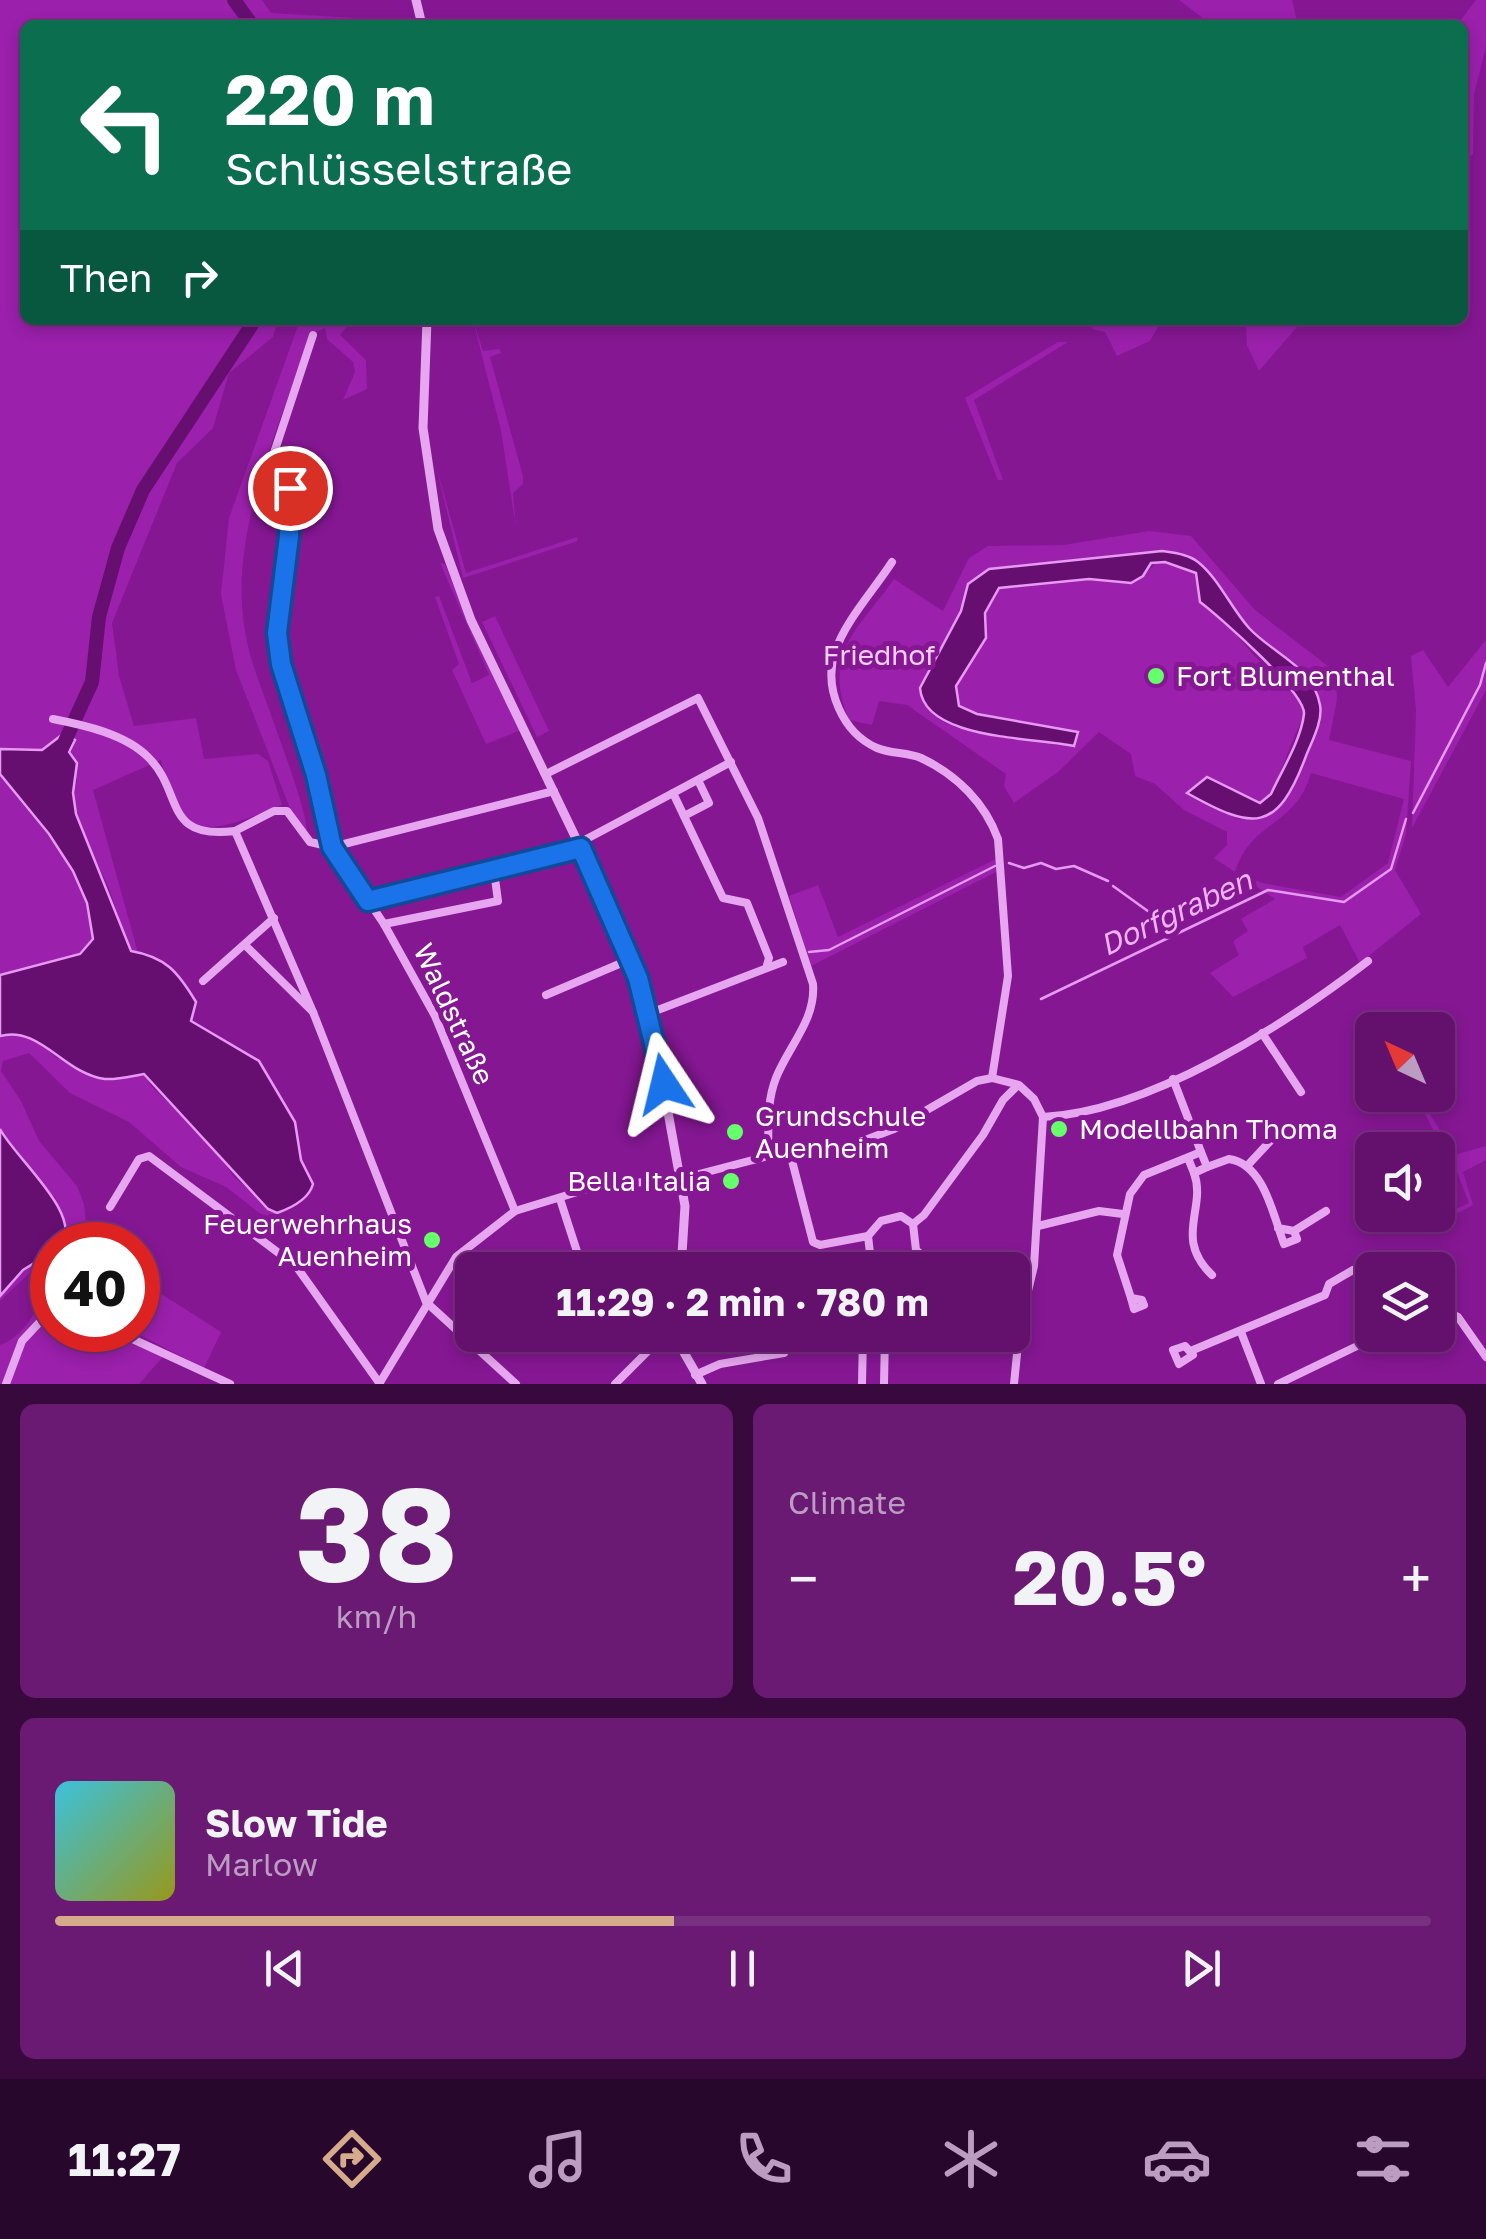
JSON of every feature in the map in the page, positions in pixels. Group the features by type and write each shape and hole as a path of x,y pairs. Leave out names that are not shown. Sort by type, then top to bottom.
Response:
{"street":[{"path":"427,325 422,428 438,530 470,620 580,845 631,959 650,1013 680,1179 686,1226 683,1252"},
{"path":"290,495 264,484 313,336"},
{"name":"Waldstraße","path":"275,450 288,459 290,495 278,648 332,847 384,924 440,1026 515,1211"},
{"path":"892,562 836,648 834,694 844,721 857,736 886,751 920,757 974,796 991,818 998,839 1008,976 992,1078"},
{"path":"546,774 698,698 771,850 813,984 814,997 804,1028 770,1098 768,1156"},
{"path":"52,720 129,743 159,770 173,806 192,828 216,833 235,831 313,1012 426,1302 516,1384"},
{"path":"368,901 494,871 580,845 731,762"},
{"path":"684,816 709,803 698,780"},
{"path":"332,847 554,791"},
{"path":"673,793 724,898 746,904 769,958 767,965"},
{"name":"Waldstraße","path":"235,831 274,811 288,811 310,842 332,847"},
{"path":"384,924 498,900 494,871"},
{"path":"203,981 274,918"},
{"path":"244,945 313,1012"},
{"path":"546,995 631,959"},
{"path":"1043,1116 1081,1113 1173,1079 1262,1033 1368,961"},
{"path":"650,1013 767,965 784,962"},
{"path":"1262,1033 1301,1092"},
{"path":"110,1207 139,1159 150,1156 296,1266 379,1384 426,1302 466,1246 515,1211 597,1186 680,1179 768,1156 852,1145 881,1135 960,1090 992,1078 1018,1085 1034,1099 1043,1116 1038,1226 1030,1274"},
{"path":"1173,1079 1207,1168"},
{"path":"913,1224 924,1215 1003,1100 1018,1085"},
{"path":"1247,1166 1274,1137"},
{"path":"1132,1298 1116,1255 1134,1187 1144,1176 1201,1152"},
{"path":"790,1153 814,1242 820,1245 868,1236"},
{"path":"1188,1158 1200,1189 1190,1230 1205,1268 1212,1275"},
{"path":"1194,1173 1229,1159 1247,1166 1261,1184 1284,1244 1297,1239 1294,1230"},
{"path":"560,1199 577,1252"},
{"path":"1038,1226 1099,1211 1124,1214"},
{"path":"1278,1228 1294,1230 1326,1211"},
{"path":"870,1252 868,1236 875,1226 900,1216 913,1224"},
{"path":"913,1224 918,1252"},
{"path":"1193,1350 1325,1294 1328,1284 1353,1270"},
{"path":"1455,1315 1484,1352"},
{"path":"6,1384 22,1341 30,1332"},
{"path":"1241,1332 1261,1384"},
{"path":"1278,1384 1355,1347"},
{"path":"160,1352 230,1384"},
{"path":"614,1384 646,1352"},
{"path":"683,1352 698,1379 720,1364 784,1353"},
{"path":"862,1384 863,1352"},
{"path":"884,1384 885,1352"},
{"path":"1014,1384 1018,1352"}],"green space":[{"path":"0,0 262,0 271,13 357,18 20,20 20,325 277,325 273,337 229,373 213,428 177,463 112,623 119,676 134,726 196,718 204,759 258,754 268,761 282,805 237,822 203,826 179,808 161,760 93,790 138,953 127,944 110,891 78,823 74,795 77,780 56,743 42,750 0,749"},
{"path":"1179,0 1292,0 1297,20 1205,20"},
{"path":"1476,0 1486,0 1486,47 1474,94 1473,154 1468,158 1468,20 1461,20"},
{"path":"298,325 348,325 340,335 366,360 367,389 343,400 355,372 353,362 327,339 325,328 310,335 256,495 246,536 242,578 243,619 252,661 293,777 307,834 291,811 236,670 221,594 229,518"},
{"path":"474,325 483,351 499,349 501,353 490,357 523,476 523,484 513,493 516,527 501,431"},
{"path":"1093,325 1159,325 1150,341 1117,356 1105,332 1092,329"},
{"path":"1246,325 1299,325 1259,371 1247,345"},
{"path":"1058,342 1068,342 974,400 1003,480 998,480 965,398"},
{"path":"435,462 466,573 577,537 578,541 463,578"},
{"name":"Friedhof","path":"1149,531 1191,536 1255,610 1328,666 1336,680 1337,700 1329,740 1411,761 1406,834 1395,870 1421,914 1360,963 1340,925 1303,947 1307,958 1233,997 1210,973 1239,955 1233,941 1248,931 1241,919 1275,899 1214,858 1227,845 1227,832 1184,810 1155,784 1135,776 1131,754 1099,732 1058,772 1014,803 1004,786 1006,774 907,705 879,701 872,725 849,720 839,676 842,658 857,627 894,579 943,611 969,558 988,546 1063,545","holes":["1162,551 1198,560 1250,630 1295,663 1316,730 1263,817 1237,819 1188,793 1207,778 1260,803 1271,794 1305,711 1289,686 1200,602 1196,573 1158,561 1143,576 998,588 985,613 985,638 956,686 959,706 977,714 1077,732 1074,746 982,734 947,724 935,716 920,688 961,611 968,584 989,569","1311,773 1404,799 1388,863 1341,897 1262,883 1235,872 1252,842 1295,804"]},
{"path":"440,563 445,564 472,631 521,730 486,744 452,670 459,664 435,597 439,596 472,683 489,675"},
{"path":"495,616 549,731 537,737 482,622"},
{"path":"1486,640 1486,690 1412,828 1416,711 1411,656 1423,650 1448,687"},
{"path":"0,774 72,868 90,909 93,929 89,949 80,954 0,975"},
{"path":"998,858 998,871 811,966 789,896 818,885 838,937"},
{"path":"29,1035 57,1058 144,1074 151,1086 212,1144 234,1177 277,1213 275,1225 226,1187 181,1167 129,1122 70,1093 29,1053 3,1061 1,1071 21,1101 39,1141 77,1186 86,1222 62,1222 56,1199 10,1148 0,1129 0,1036"},
{"path":"1423,1112 1429,1112 1441,1132 1435,1132"},
{"path":"1486,1146 1486,1160 1463,1172 1473,1205 1455,1214 1455,1209 1469,1203 1455,1155"},
{"path":"30,1266 30,1273 0,1301 0,1296"},
{"path":"160,1293 221,1332 204,1368 160,1345"},
{"path":"30,1319 30,1352 160,1352 160,1348 167,1352 139,1384 0,1384 0,1345"}],"shaded area":[{"path":"1162,551 1198,562 1249,628 1301,670 1316,692 1321,711 1318,724 1295,782 1273,812 1260,818 1229,814 1187,793 1207,777 1260,803 1271,794 1295,744 1304,714 1301,704 1260,656 1200,602 1196,573 1165,562 1151,563 1143,576 1131,583 1089,579 999,588 985,613 986,638 956,686 959,706 977,714 1078,732 1074,746 985,734 941,718 926,705 920,688 961,611 968,584 989,569"},
{"path":"63,734 75,740 69,752 77,763 73,793 76,814 131,951 153,957 177,974 196,1002 191,1021 259,1061 295,1122 301,1160 313,1184 304,1198 288,1208 277,1213 268,1209 144,1074 105,1079 77,1069 28,1037 0,1036 0,975 80,954 93,939 87,903 73,871 49,834 0,774 0,749 42,750"},
{"path":"0,1129 56,1203 64,1222 30,1222 30,1266 0,1296"}],"waterway":[{"path":"234,0 248,20"},
{"path":"60,752 92,682 99,617 118,548 143,490 252,325"},
{"name":"Dorfgraben","path":"1413,813 1480,685 1486,663"},
{"name":"Dorfgraben","path":"1041,999 1268,890 1344,902 1391,869 1406,819"},
{"path":"1009,863 1024,868 1041,863 1056,869 1074,866 1108,881"},
{"path":"809,952 829,950 995,866"},
{"path":"1113,886 1177,932"}],"place":[{"name":"Fort Blumenthal","path":"1156,676"},
{"name":"Modellbahn Thoma","path":"1059,1129"},
{"name":"Grundschule Auenheim","path":"735,1132"},
{"name":"Bella Italia","path":"731,1181"},
{"name":"Feuerwehrhaus Auenheim","path":"432,1240"}],"route":[{"path":"290,488 289,536 278,606 278,648 316,775 332,847 368,901 581,848 638,978 650,1013 664,1084"}]}
